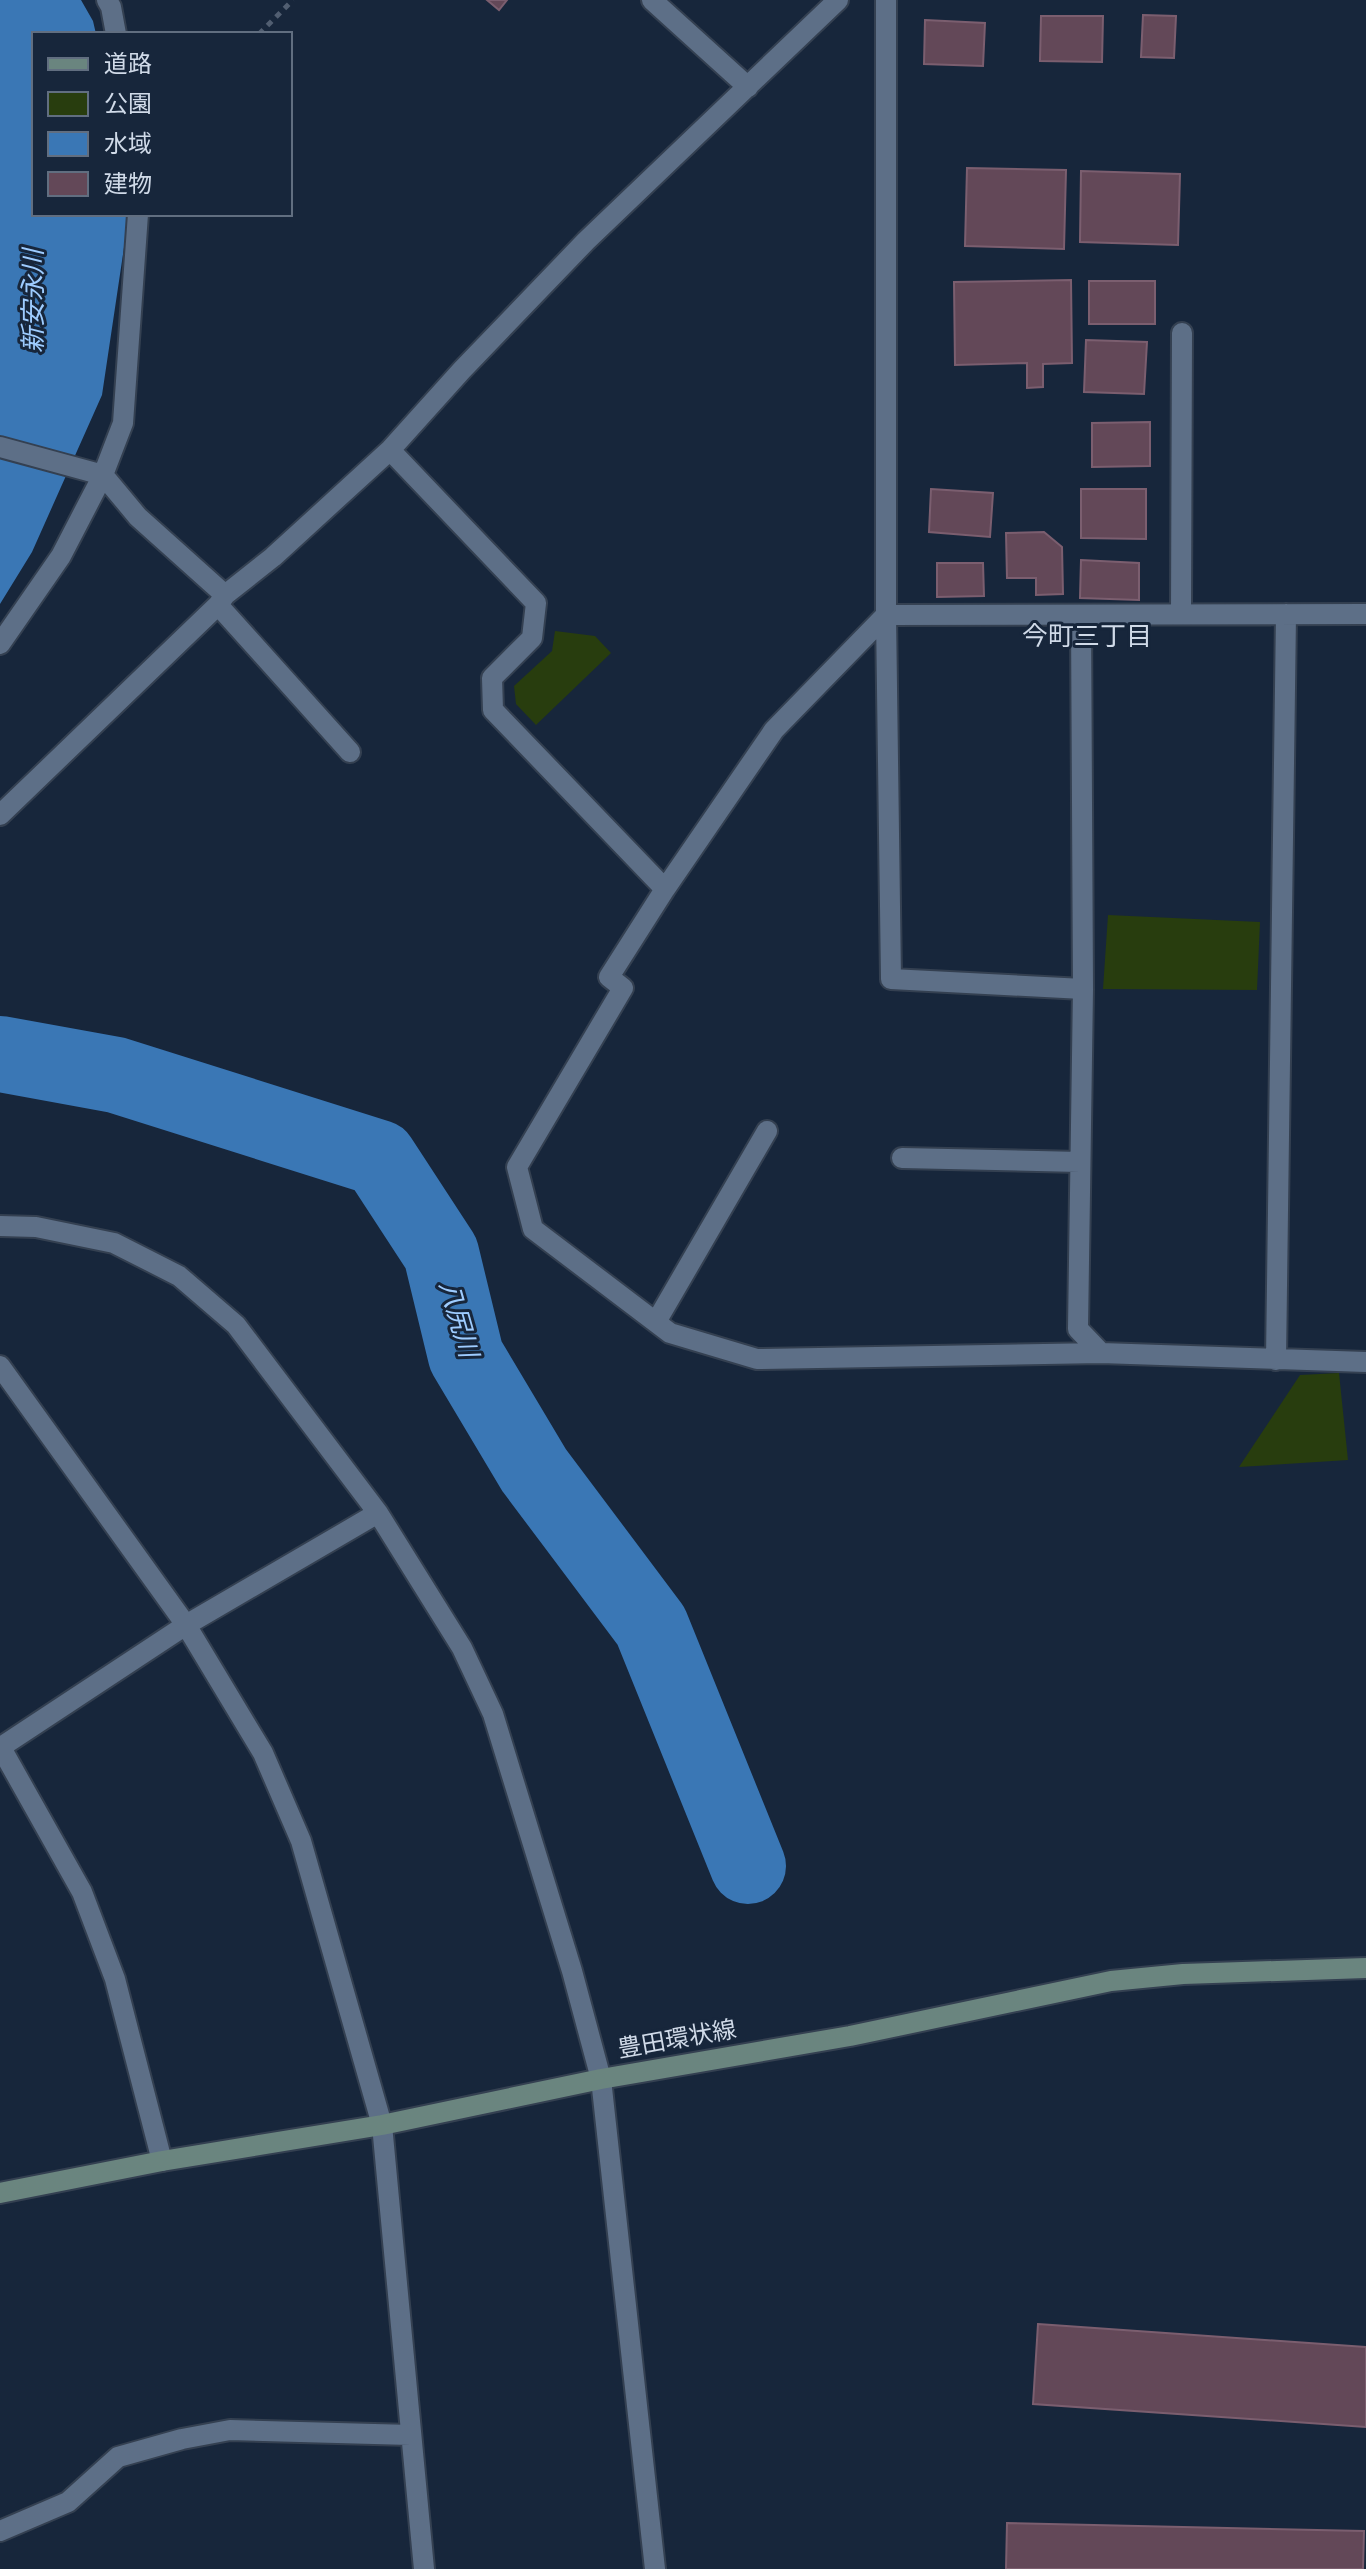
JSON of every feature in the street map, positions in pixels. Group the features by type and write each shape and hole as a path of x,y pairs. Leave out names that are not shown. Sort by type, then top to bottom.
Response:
{"main road":[{"name":"豊田環状線","path":"0,2193 162,2161 382,2125 601,2079 850,2036 1111,1981 1183,1974 1366,1968"}],"street":[{"path":"107,0 116,32"},
{"path":"652,0 748,87"},
{"path":"0,815 221,600 390,450 586,241 838,0"},
{"path":"886,0 886,615 891,979 1083,989"},
{"path":"0,644 61,556 103,475 123,423 138,216"},
{"path":"1181,614 1182,333"},
{"path":"0,447 103,475 138,517 221,600 350,752"},
{"path":"390,450 536,603 532,638 492,678 493,710 665,889"},
{"path":"1276,1360 1286,614"},
{"path":"1366,614 886,615 774,730 665,889 609,977 623,988 517,1167 533,1229 670,1333 757,1359 1101,1353 1366,1362"},
{"path":"1081,615 1083,989 1078,1329 1101,1353"},
{"path":"656,1322 767,1131"},
{"path":"902,1158 1080,1162"},
{"path":"0,1226 36,1227 114,1243 179,1276 236,1325 378,1513 462,1648 493,1714 572,1971 601,2079 655,2569"},
{"path":"0,1366 186,1625 263,1753 301,1841 382,2125 424,2569"},
{"path":"162,2161 115,1979 82,1892 0,1746 186,1625 378,1513"},
{"path":"0,2531 68,2502 118,2457 182,2439 230,2430 411,2435"}],"path":[{"path":"261,32 293,0"}],"green space":[{"path":"555,631 595,636 611,653 536,725 516,704 514,686 552,651"},
{"path":"1108,915 1260,922 1257,990 1103,989"},
{"path":"1339,1373 1348,1460 1239,1467 1300,1375"}],"water":[{"name":"新安永川","path":"0,0 81,0 96,32 32,32 32,216 129,216 102,395 32,552 0,604"}],"building":[{"path":"487,0 507,0 499,10"},
{"path":"1143,15 1176,16 1174,58 1141,57"},
{"path":"1041,16 1103,16 1102,62 1040,61"},
{"path":"925,20 985,23 983,66 924,64"},
{"path":"967,168 1066,170 1064,249 965,246"},
{"path":"1081,171 1180,174 1178,245 1080,242"},
{"path":"1071,280 1072,363 1043,364 1043,387 1027,388 1027,363 955,365 954,282"},
{"path":"1089,281 1155,281 1155,324 1089,324"},
{"path":"1086,340 1147,342 1144,394 1084,392"},
{"path":"1150,422 1150,466 1092,467 1092,423"},
{"path":"931,489 993,493 990,537 929,532"},
{"path":"1081,489 1146,489 1146,539 1081,538"},
{"path":"1044,532 1062,547 1063,594 1036,595 1036,578 1007,578 1006,533"},
{"path":"1081,560 1139,563 1139,600 1080,598"},
{"path":"937,563 983,563 984,596 937,597"},
{"path":"1038,2324 1366,2347 1366,2427 1033,2404"},
{"path":"1007,2523 1364,2531 1363,2569 1006,2569"}],"waterway":[{"name":"八尻川","path":"0,1054 116,1075 379,1158 441,1253 466,1356 534,1470 651,1626 748,1866"}],"district":[{"name":"今町三丁目","path":"1087,636"}]}
